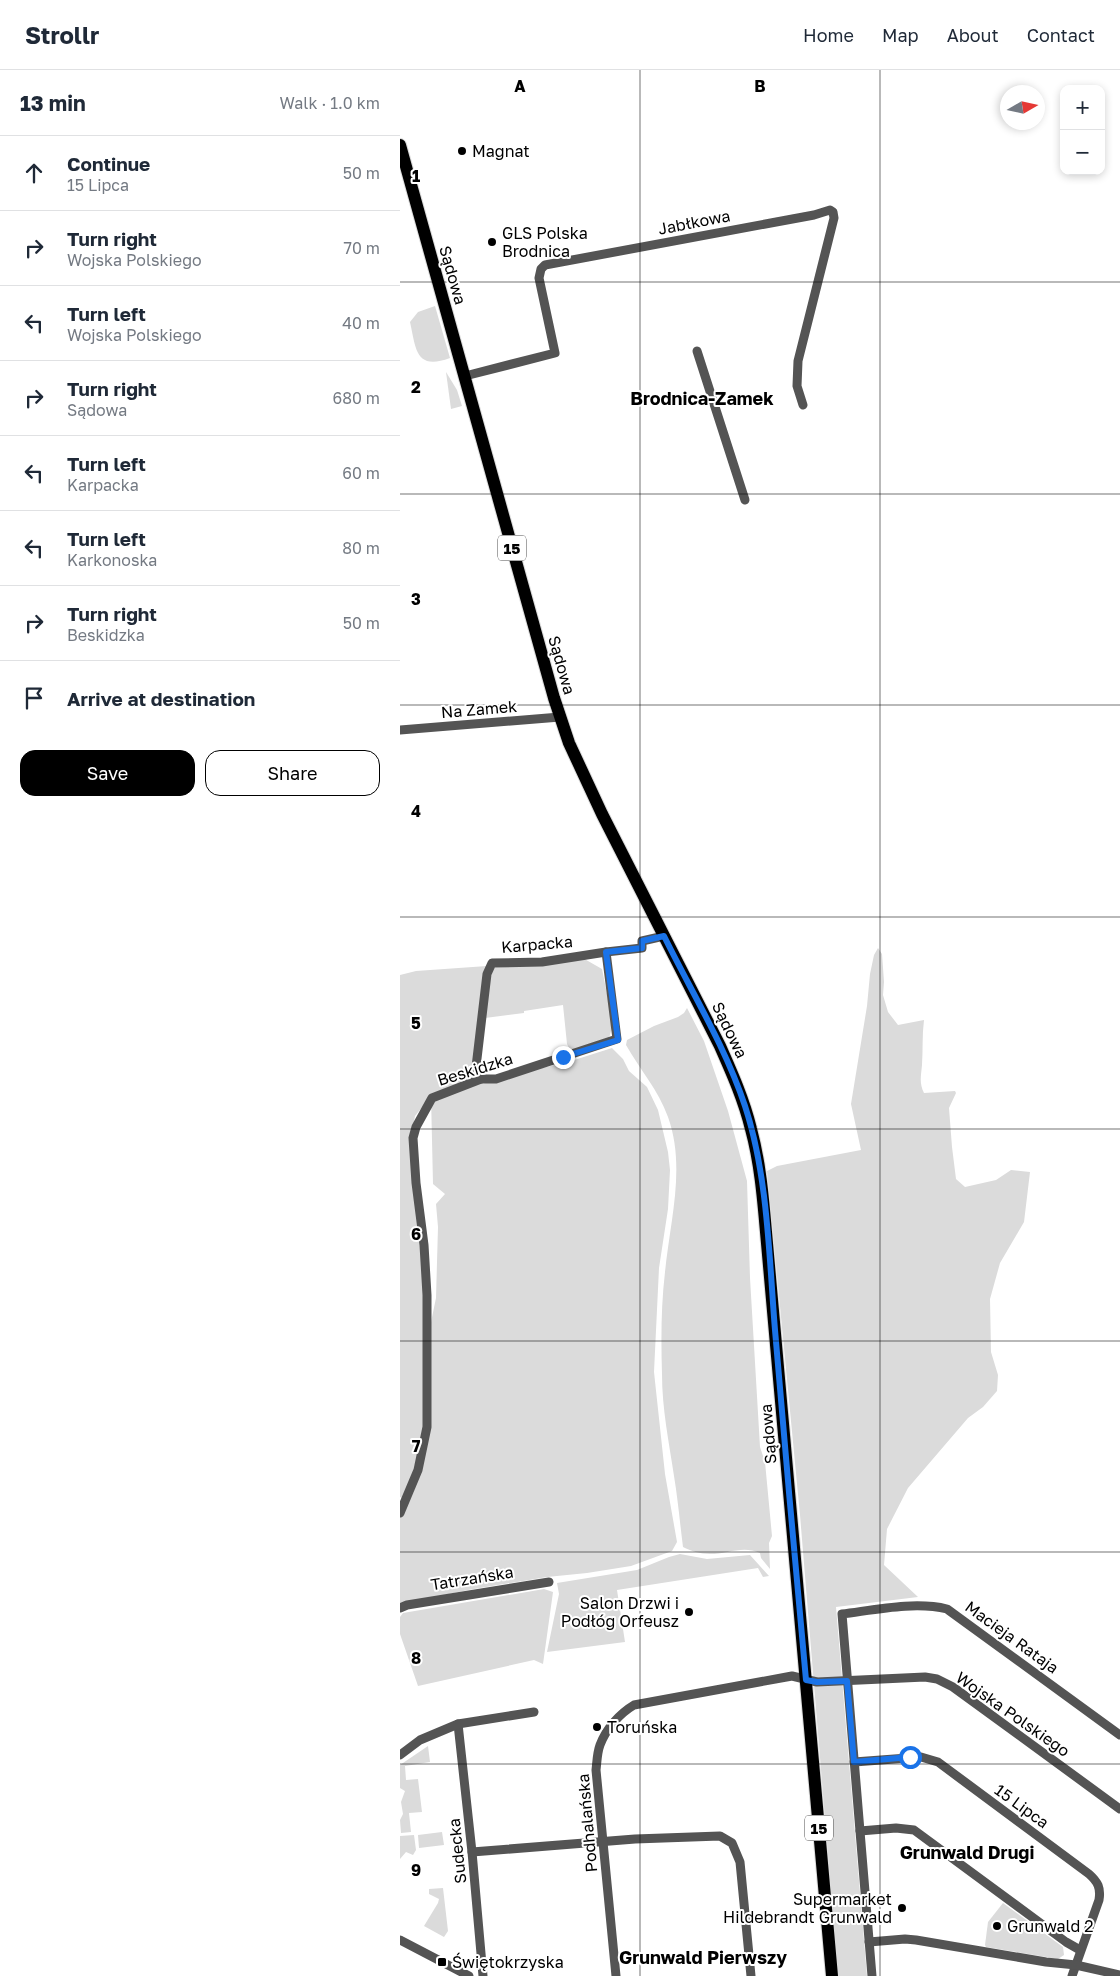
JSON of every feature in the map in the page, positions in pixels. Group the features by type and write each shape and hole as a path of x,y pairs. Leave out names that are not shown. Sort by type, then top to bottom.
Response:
{"main road":[{"name":"Sądowa","path":"400,145 560,717 575,757 602,814 734,1077 747,1113 757,1155 766,1232 832,1976"}],"street":[{"name":"Jabłkowa","path":"465,376 555,353 539,278 541,269 545,265 830,210 833,212 834,218 798,361 797,386 803,406"},
{"path":"697,351 745,500"},
{"name":"Na Zamek","path":"400,730 560,717"},
{"name":"Karpacka","path":"481,1079 476,1067 487,974 492,963 542,962 642,948 642,941 664,936"},
{"name":"Beskidzka","path":"400,1513 418,1470 427,1427 427,1295 413,1138 416,1127 432,1098 481,1079 496,1079 618,1040 606,952"},
{"name":"Tatrzańska","path":"400,1608 406,1604 463,1594 549,1582"},
{"name":"Macieja Rataja","path":"847,1681 842,1614 936,1606 947,1610 1120,1735"},
{"name":"Podhalańska","path":"616,1976 596,1770 600,1746 609,1728 622,1713 634,1705 792,1676 806,1680"},
{"name":"Wojska Polskiego","path":"806,1680 817,1682 925,1677 937,1679 953,1687 1120,1809"},
{"path":"847,1681 872,1976"},
{"path":"400,1754 420,1740 458,1724 534,1712"},
{"name":"Sudecka","path":"458,1724 483,1976"},
{"name":"15 Lipca","path":"854,1762 921,1757 938,1762 1089,1874 1098,1884 1100,1892 1099,1900 1080,1950"},
{"path":"860,1831 896,1828 914,1830 1066,1942 1080,1950 1072,1976"},
{"path":"472,1852 603,1842 720,1836 732,1843 740,1862 751,1976"},
{"path":"400,1940 469,1976"},
{"path":"869,1942 916,1940 1046,1962 1076,1965 1120,1976"}],"shaded area":[{"path":"435,306 450,358 430,362 419,355 410,322 418,312"},
{"path":"446,372 457,390 462,406 451,409"},
{"path":"878,948 882,954 883,995 888,1012 898,1025 924,1020 921,1086 924,1093 955,1091 956,1093 949,1108 956,1179 965,1187 996,1180 1011,1170 1030,1172 1024,1222 1000,1263 990,1299 991,1352 998,1375 997,1391 983,1407 968,1418 908,1488 887,1529 884,1565 918,1597 836,1607 867,1976 838,1976 800,1515 767,1171 777,1166 861,1150 851,1104 867,1006 870,974 874,955"},
{"path":"581,957 602,969 613,1024 609,1038 571,1052 567,1044 563,1005 485,1018 485,1004 493,967"},
{"path":"487,966 474,1070 480,1084 503,1080 612,1048 623,1059 629,1071 647,1087 658,1110 668,1152 670,1170 668,1209 659,1268 654,1372 665,1474 677,1542 672,1551 631,1566 547,1577 400,1604 400,1517 413,1493 419,1476 431,1409 429,1352 430,1327 436,1298 438,1227 436,1204 445,1194 433,1184 431,1096 415,1116 411,1137 414,1188 422,1250 425,1425 411,1480 402,1498 400,1497 400,975 416,971"},
{"path":"687,1008 704,1041 728,1111 747,1181 750,1278 760,1447 765,1462 772,1536 769,1543 770,1569 761,1558 760,1553 754,1551 741,1550 706,1554 683,1547 662,1387 663,1298 675,1194 676,1155 673,1136 664,1107 626,1045 627,1040 654,1026 678,1017"},
{"path":"680,1554 707,1559 750,1555 769,1576 763,1577 758,1568 617,1590 625,1642 547,1652 559,1594 557,1583 637,1570"},
{"path":"544,1589 553,1592 543,1664 534,1660 418,1686 400,1634 400,1617 403,1613"},
{"path":"428,1746 430,1762 405,1766 406,1780 418,1779 422,1812 409,1813 411,1832 401,1833 400,1820 403,1814 401,1802 405,1791 400,1788 400,1765"},
{"path":"442,1832 444,1845 419,1848 418,1835"},
{"path":"414,1835 416,1850 413,1855 406,1852 400,1859 400,1836"},
{"path":"443,1888 448,1931 444,1937 424,1926 439,1899 429,1894 429,1889"},
{"path":"1003,1903 1063,1947 1064,1955 1058,1959 986,1947 988,1922"}],"place":[{"name":"Magnat","path":"462,151"},
{"name":"GLS Polska Brodnica","path":"492,242"},
{"name":"Salon Drzwi i Podłóg Orfeusz","path":"689,1612"},
{"name":"Toruńska","path":"597,1727"},
{"name":"Supermarket Hildebrandt Grunwald","path":"902,1908"},
{"name":"Grunwald 2","path":"997,1926"},
{"name":"Świętokrzyska","path":"442,1962"}],"district":[{"name":"Brodnica-Zamek","path":"702,398"},
{"name":"Grunwald Drugi","path":"967,1852"},
{"name":"Grunwald Pierwszy","path":"703,1957"}],"route":[{"path":"563,1057 618,1040 606,952 642,948 642,941 664,936 734,1077 745,1105 757,1155 766,1232 806,1680 817,1682 847,1681 854,1762 910,1757"}]}
